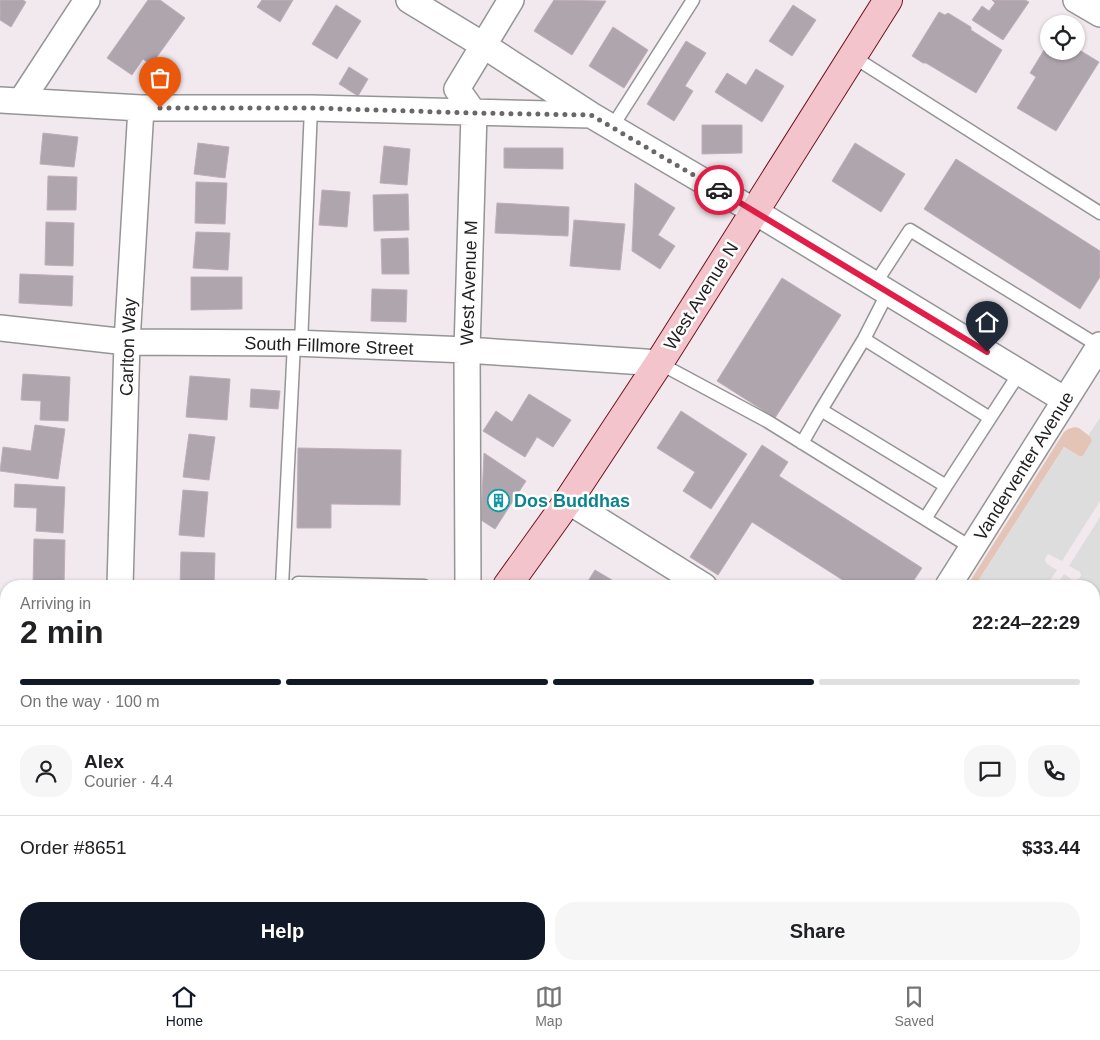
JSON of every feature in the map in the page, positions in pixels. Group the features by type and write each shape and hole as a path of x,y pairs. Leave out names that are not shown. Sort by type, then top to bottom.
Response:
{"main road":[{"name":"West Avenue N","path":"511,580 568,501 659,363 888,0"}],"street":[{"path":"409,0 591,115 754,211 1066,400"},
{"path":"474,113 458,90 511,0"},
{"path":"1076,0 1100,14"},
{"path":"10,101 83,1"},
{"path":"10,101 141,108 311,108 591,115"},
{"name":"Carlton Way","path":"120,580 127,342 141,108"},
{"name":"West Avenue M","path":"468,580 467,350 474,113"},
{"name":"South Fillmore Street","path":"0,328 127,342 298,343 467,350 659,363"},
{"name":"Vanderventer Avenue","path":"952,580 1100,345"},
{"path":"568,501 694,580"}],"lane":[{"path":"612,127 693,0"},
{"path":"852,56 1100,213"},
{"path":"282,580 311,108"},
{"path":"802,443 864,339 881,288 910,230 1100,345"},
{"path":"864,339 990,418"},
{"path":"659,363 767,421 972,548"},
{"path":"925,519 1020,372"},
{"path":"822,410 946,486"}],"shaded area":[{"path":"1100,418 1100,501 1062,561 1048,554 1046,557 1047,564 1057,570 1050,580 979,580 1064,447 1079,456 1083,456 1092,441 1089,434"},
{"path":"1079,428 1092,438 1083,456 1079,456 1064,447 979,580 971,580 1064,432 1068,429"},
{"path":"1100,517 1100,580 1076,580 1080,578 1080,572 1069,566"},
{"path":"1064,574 1073,580 1060,580"}],"building":[{"path":"0,0 23,0 26,2 11,27 0,20"},
{"path":"148,0 160,0 185,18 151,65 143,59 132,75 107,58"},
{"path":"262,0 293,0 280,22 257,7"},
{"path":"554,0 606,1 572,55 534,31"},
{"path":"992,0 1025,0 1029,2 1003,40 972,20 982,6 989,11 995,3"},
{"path":"336,5 361,21 337,59 312,44"},
{"path":"793,5 816,20 792,56 769,41"},
{"path":"939,12 945,15 948,13 1002,50 976,93 912,56"},
{"path":"613,27 648,50 624,88 589,66"},
{"path":"686,41 706,53 685,86 693,91 674,121 647,104"},
{"path":"1085,53 1099,62 1056,131 1017,108 1036,77 1030,73 1040,57 1040,60 1085,60"},
{"path":"349,67 368,79 358,96 339,84"},
{"path":"756,69 784,86 762,122 715,92 727,73 746,85"},
{"path":"702,125 742,125 742,153 702,154"},
{"path":"43,133 78,137 74,167 40,164"},
{"path":"198,143 229,147 225,178 194,174"},
{"path":"855,143 905,174 881,212 832,181"},
{"path":"384,146 410,149 407,185 380,183"},
{"path":"504,148 563,148 563,169 504,168"},
{"path":"956,159 1100,251 1100,277 1080,309 924,209"},
{"path":"48,176 77,177 76,210 47,210"},
{"path":"196,182 227,183 225,224 195,223"},
{"path":"635,183 675,208 658,235 675,246 660,269 632,251"},
{"path":"322,190 350,192 347,227 319,225"},
{"path":"408,194 409,230 374,231 373,195"},
{"path":"497,203 569,207 568,236 495,233"},
{"path":"574,220 625,224 620,270 570,266"},
{"path":"46,222 74,223 73,266 45,265"},
{"path":"196,232 230,233 228,270 193,268"},
{"path":"408,238 409,274 382,274 381,239"},
{"path":"20,274 73,276 72,306 19,303"},
{"path":"191,277 242,277 242,309 191,310"},
{"path":"782,278 841,315 775,418 717,381"},
{"path":"372,289 407,290 406,322 371,321"},
{"path":"23,374 70,377 68,421 40,420 41,401 21,400"},
{"path":"190,376 230,379 227,420 186,417"},
{"path":"251,389 280,391 278,409 250,407"},
{"path":"529,394 571,420 553,447 537,437 525,457 483,431 496,411 512,422"},
{"path":"681,411 747,454 711,509 683,491 695,472 657,448"},
{"path":"35,425 65,429 58,479 0,471 3,447 31,451"},
{"path":"189,434 215,437 209,480 183,477"},
{"path":"762,445 788,462 779,476 922,568 914,580 843,580 752,522 718,575 690,557"},
{"path":"298,448 401,450 400,505 331,504 331,528 297,528"},
{"name":"Dos Buddhas","path":"484,453 526,481 495,529 481,520"},
{"path":"15,484 65,487 63,533 36,531 37,508 14,507"},
{"path":"183,490 208,492 204,537 179,535"},
{"path":"34,539 65,540 64,580 33,580"},
{"path":"181,552 215,553 214,580 180,580"},
{"path":"595,570 612,580 589,580"}],"way so far":[{"path":"160,108 311,108 591,115 719,190"}],"place":[{"name":"Dos Buddhas","path":"498,501"}],"route":[{"path":"719,190 987,352"}]}
